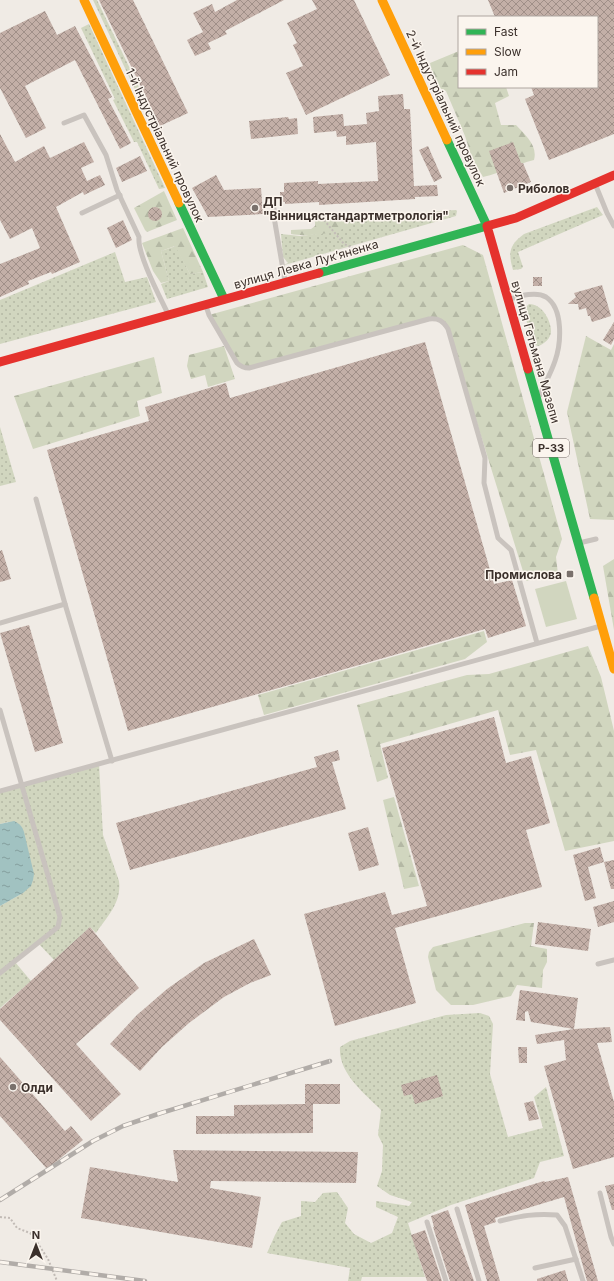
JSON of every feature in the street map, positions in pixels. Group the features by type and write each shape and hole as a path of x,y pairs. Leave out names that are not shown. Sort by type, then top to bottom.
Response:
{"main road":[{"name":"1-й Індустріальний провулок","path":"84,0 224,299"},
{"name":"2-й Індустріальний провулок","path":"382,0 487,226"},
{"name":"вулиця Левка Лукʼяненка","path":"0,362 516,218 614,175"},
{"name":"вулиця Гетьмана Мазепи","path":"487,226 614,670"}],"lane":[{"path":"64,123 84,114 106,155 120,195 139,238 138,243 149,273 168,315"},
{"path":"595,183 614,226"},
{"path":"82,213 120,195"},
{"path":"274,207 274,217 285,282"},
{"path":"508,299 520,296 538,295 546,297 553,305 557,313 560,324 558,350 552,370 538,401"},
{"path":"206,304 209,315 237,363 242,368 249,368 429,319 435,318 441,320 445,324 448,329 485,458 484,483 498,538 511,550 538,643"},
{"path":"36,499 65,604 112,761"},
{"path":"578,544 596,539"},
{"path":"0,623 65,604"},
{"path":"0,791 602,626"},
{"path":"0,710 60,917 58,927 0,973"},
{"path":"598,964 614,960"},
{"path":"600,1193 614,1244"},
{"path":"457,1210 479,1281"},
{"path":"500,1222 521,1216 542,1214 557,1215 565,1226 583,1281"},
{"path":"427,1222 446,1281"},
{"path":"535,1268 576,1259"}],"path":[{"path":"319,214 344,244 353,248"},
{"path":"0,1218 10,1218 17,1228 30,1233 48,1259 57,1281"}],"green space":[{"path":"93,0 97,0 159,129 154,130"},
{"path":"89,24 165,188 159,189 137,142 134,142 113,100 115,99 81,28"},
{"path":"458,51 458,88 506,88 509,96 495,103 501,125 516,125 530,141 534,150 534,160 483,177 472,158 465,136 446,91 435,86 430,63"},
{"path":"164,191 177,220 147,232 134,208"},
{"path":"597,207 603,215 518,252 523,267 521,269 513,270 510,259 511,250 515,242 524,234"},
{"path":"456,210 456,216 281,266 288,263 283,257 281,234 300,236 317,234 348,224 345,217"},
{"path":"321,216 345,217 348,226 329,233 304,235 291,234 291,230 311,229 315,226 315,218"},
{"path":"183,228 203,272 190,274 175,246 161,251 169,281 161,283 153,271 142,243"},
{"path":"463,245 483,255 562,539 556,557 558,574 526,581 448,329 435,319 242,368 209,315"},
{"path":"176,246 190,274 203,272 208,287 167,299 161,284 169,281 161,251"},
{"path":"115,252 125,282 147,277 156,302 0,344 0,300"},
{"path":"529,304 542,310 551,327 551,332 548,339 539,346 534,345 524,313 524,309"},
{"path":"586,336 611,350 614,344 614,520 590,519 567,412"},
{"path":"224,346 235,379 208,387 205,375 191,379 187,366 189,355"},
{"path":"154,357 162,393 137,401 140,416 33,449 14,396"},
{"path":"0,427 16,482 0,486"},
{"path":"614,559 614,630 603,566"},
{"path":"566,581 577,619 546,627 535,589"},
{"path":"484,631 487,642 465,659 264,715 258,695"},
{"path":"588,646 601,677 614,731 614,841 565,851 536,750 510,755 498,710 380,744 388,778 377,782 357,705 467,675 489,674"},
{"path":"99,764 103,835 119,881 116,902 113,909 96,933 90,927 54,960 38,943 15,962 31,981 0,1008 0,906 23,893 8,822 0,824 0,791"},
{"path":"394,797 419,886 404,889 383,800"},
{"path":"525,923 534,923 531,946 547,949 547,962 543,970 542,988 517,985 511,996 473,1005 451,1005 436,990 428,957 429,952 433,947"},
{"path":"480,1013 489,1016 493,1024 490,1074 508,1137 543,1128 534,1097 546,1087 564,1156 540,1162 534,1178 451,1205 408,1223 425,1277 362,1277 361,1281 348,1281 350,1268 267,1253 282,1222 301,1216 301,1201 315,1202 323,1193 337,1192 348,1208 345,1223 354,1234 371,1243 392,1233 398,1217 376,1207 376,1201 409,1206 412,1202 390,1195 377,1186 382,1171 383,1145 378,1135 381,1110 353,1082 343,1065 340,1056 340,1047 350,1041 446,1015"}],"water":[{"path":"14,821 20,825 23,830 34,874 31,886 23,893 0,906 0,824"}],"building":[{"path":"99,0 133,0 188,113 160,126"},
{"path":"237,0 284,0 225,31 227,34 208,43 211,49 195,56 187,40 203,32 193,13 212,4 215,12"},
{"path":"312,0 354,0 390,75 306,115 286,73 303,66 293,45 297,43 287,23 317,9"},
{"path":"488,0 614,0 614,134 549,160 525,99 534,95 531,88 598,88 598,16 495,16"},
{"path":"45,11 57,35 75,26 112,97 108,99 131,143 120,149 75,60 25,86 46,128 26,138 0,88 0,33"},
{"path":"403,94 404,109 410,109 414,186 437,185 438,196 415,197 415,199 319,205 319,202 285,204 285,202 280,202 280,192 284,192 284,183 318,181 318,184 378,181 376,142 346,145 346,136 337,137 336,131 314,133 313,117 343,114 344,126 367,124 366,113 379,111 378,96"},
{"path":"288,117 289,119 297,118 298,134 251,139 249,121"},
{"path":"0,134 15,162 44,146 50,158 84,142 94,162 81,168 87,181 100,175 105,185 84,195 83,192 56,207 80,262 52,274 51,272 28,281 29,284 0,297 0,264 40,248 32,228 10,239 0,220"},
{"path":"513,142 521,163 523,163 531,182 504,193 489,151"},
{"path":"428,146 442,178 434,182 419,150"},
{"path":"140,156 147,171 122,182 116,168"},
{"path":"216,175 224,190 261,188 263,214 208,217 192,188"},
{"path":"155,207 160,209 162,214 160,219 155,221 150,219 148,214 150,209"},
{"path":"123,220 132,240 116,248 107,228"},
{"path":"533,277 542,277 542,286 533,286"},
{"path":"602,285 611,316 592,322 590,316 588,316 586,308 579,310 578,304 568,304 576,297 574,293"},
{"path":"614,322 614,339 611,345 603,340"},
{"path":"425,342 494,584 512,580 526,626 488,638 485,629 128,731 47,450 149,421 145,407 226,383 230,398"},
{"path":"2,550 11,579 0,582 0,551"},
{"path":"29,625 63,743 35,752 0,633"},
{"path":"494,717 506,763 531,756 550,823 526,830 542,887 395,928 416,1003 335,1026 304,914 385,892 392,915 427,906 382,748"},
{"path":"338,750 340,760 332,762 346,809 130,870 116,823 317,767 314,757"},
{"path":"368,827 379,865 359,871 348,833"},
{"path":"600,847 604,862 588,867 596,898 585,901 573,855"},
{"path":"614,860 614,889 611,889 604,862"},
{"path":"614,901 614,922 598,927 593,907"},
{"path":"538,922 591,929 588,951 535,944"},
{"path":"90,927 139,988 76,1044 121,1094 91,1121 0,1020 0,1009"},
{"path":"254,939 271,975 250,983 224,997 189,1023 162,1047 140,1071 110,1044 137,1015 167,989 204,963"},
{"path":"520,990 578,998 574,1029 531,1022 528,1011 525,1012 525,1021 516,1020"},
{"path":"610,1027 612,1042 597,1043 614,1102 614,1157 573,1169 544,1066 566,1060 564,1040 537,1044 535,1035 574,1029"},
{"path":"518,1047 527,1047 527,1063 519,1063"},
{"name":"Олди","path":"0,1057 65,1131 71,1126 83,1140 47,1169 0,1116"},
{"path":"437,1075 443,1096 415,1104 412,1094 404,1096 401,1085"},
{"path":"305,1084 340,1084 340,1104 313,1104 313,1133 196,1134 196,1116 234,1116 234,1105 305,1104"},
{"path":"533,1101 539,1119 529,1121 524,1103"},
{"path":"173,1150 358,1152 356,1183 211,1181 210,1188 261,1197 252,1248 81,1218 90,1167 178,1182"},
{"path":"568,1177 598,1281 587,1281 564,1197 495,1218 496,1222 484,1226 500,1281 487,1281 465,1205 544,1181"},
{"path":"614,1184 614,1210 612,1210 605,1186"},
{"path":"448,1210 474,1281 450,1281 431,1216"},
{"path":"425,1230 442,1281 427,1281 411,1235"},
{"path":"565,1270 568,1281 537,1281 537,1279"}],"railway":[{"path":"0,1200 93,1141 123,1126 330,1061"},
{"path":"0,1262 145,1281"}],"traffic: fast":[{"path":"319,273 487,226 447,140"},
{"path":"179,203 224,299"},
{"path":"528,369 594,598"}],"traffic: slow":[{"path":"84,0 179,203"},
{"path":"382,0 447,140"},
{"path":"594,598 614,669"}],"traffic: jam":[{"path":"528,369 487,226 516,218 614,175"},
{"path":"0,362 319,273"}],"place":[{"name":"Риболов","path":"510,188"},
{"name":"ДП \"Вінницястандартметрологія\"","path":"255,208"},
{"name":"Промислова","path":"570,574"},
{"name":"Олди","path":"13,1087"}]}
